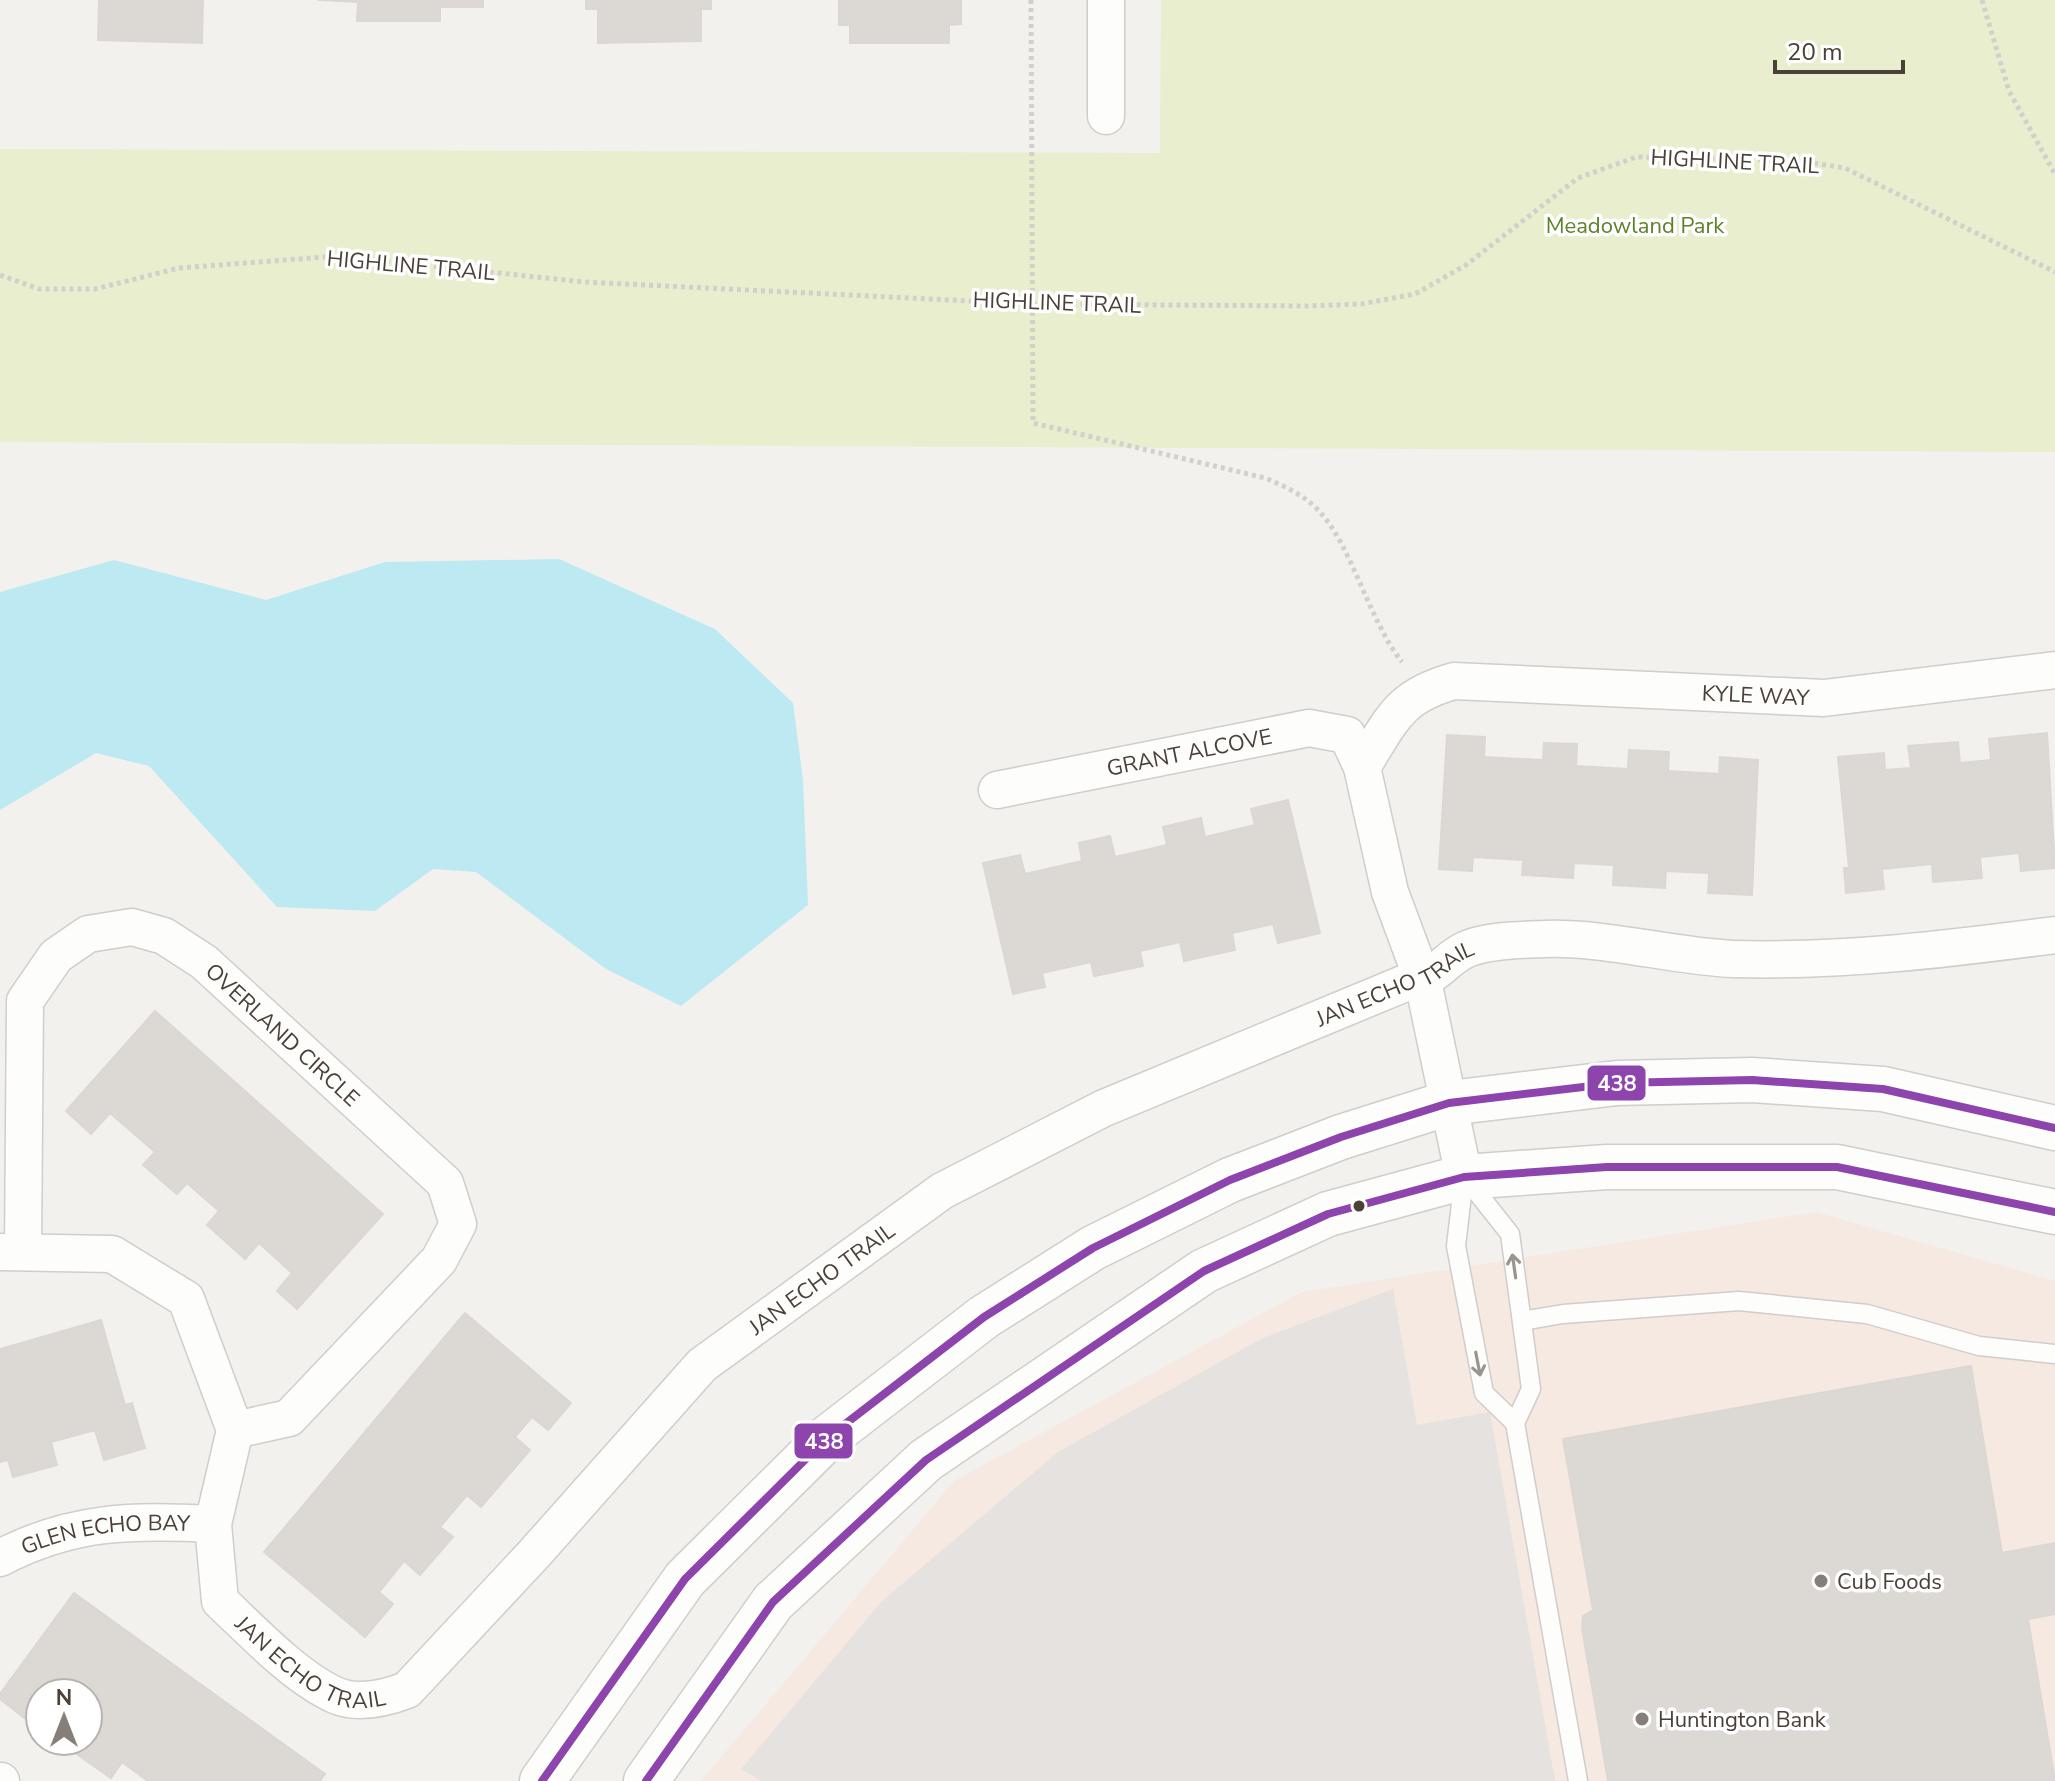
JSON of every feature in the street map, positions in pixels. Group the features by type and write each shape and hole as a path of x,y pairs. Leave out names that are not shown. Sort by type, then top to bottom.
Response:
{"street":[{"path":"1106,0 1106,116"},
{"name":"KYLE WAY","path":"1362,767 1398,708 1423,690 1454,681 1824,698 2055,670"},
{"name":"GRANT ALCOVE","path":"997,790 1309,728 1347,735 1362,767"},
{"path":"1362,767 1390,892 1423,981 1464,1177"},
{"name":"OVERLAND CIRCLE","path":"12,1252 25,1001 56,956 88,934 132,927 164,936 204,962 445,1183 458,1224 439,1260 289,1418 235,1430"},
{"name":"JAN ECHO TRAIL","path":"235,1430 213,1524 220,1601 291,1664 336,1696 381,1700 407,1690 534,1554 702,1365 942,1191 1104,1108 1410,981 1423,981 1466,949 1500,943 1560,940 1731,959 1807,958 1904,954 2055,935"},
{"path":"542,1781 685,1579 827,1438 984,1317 1093,1248 1230,1180 1341,1137 1449,1103 1617,1083 1752,1080 1883,1089 2055,1128"},
{"path":"646,1781 773,1602 926,1460 1204,1271 1328,1214 1464,1177 1607,1167 1837,1167 2055,1212"},
{"path":"12,1252 112,1254 186,1299 235,1430"},
{"name":"GLEN ECHO BAY","path":"0,1558 70,1530 116,1523 213,1524"}],"lane":[{"path":"1464,1177 1510,1234 1531,1389 1515,1423 1578,1781"},
{"path":"1464,1177 1456,1246 1484,1393 1515,1423"},
{"path":"1522,1321 1563,1314 1739,1301 1867,1314 1979,1346 2055,1354"}],"path":[{"path":"1031,0 1033,423 1265,478 1293,490 1319,510 1385,640 1423,690"},
{"path":"1982,0 2009,91 2055,174"},
{"name":"HIGHLINE TRAIL","path":"0,275 39,289 95,289 179,268 338,256 584,282 1032,304 1361,304 1415,294 1466,265 1578,178 1636,157 1794,160 1845,168 2055,272"}],"shaded area":[{"path":"1816,1212 2055,1281 2055,1781 701,1781 954,1481 1302,1292"},
{"path":"1393,1289 1417,1425 1490,1412 1555,1781 761,1781 741,1769 882,1601 1058,1452 1263,1338"}],"green space":[{"name":"Meadowland Park","path":"1161,0 2055,0 2055,452 0,442 0,149 1160,153"}],"water":[{"path":"559,559 715,629 793,703 803,780 808,905 681,1006 606,969 476,872 433,869 375,911 277,907 149,766 96,753 0,810 0,592 114,560 266,600 385,562"}],"building":[{"path":"99,0 203,0 202,43 98,40"},
{"path":"318,0 483,0 483,7 440,7 440,21 357,21 358,2"},
{"path":"586,0 711,0 711,9 701,9 701,41 598,43 598,9 586,9"},
{"path":"839,0 961,0 961,24 949,25 949,43 850,43 850,25 839,25"},
{"path":"2047,733 2055,868 2021,871 2019,853 1980,857 1982,878 1933,882 1932,864 1882,869 1884,889 1846,893 1844,868 1849,868 1838,757 1884,753 1885,770 1911,768 1908,746 1958,742 1960,763 1991,760 1989,739"},
{"path":"1447,735 1485,737 1484,757 1543,760 1544,743 1577,744 1576,766 1628,769 1629,750 1669,752 1668,771 1719,774 1720,757 1758,760 1752,895 1708,893 1709,873 1666,871 1665,888 1613,885 1614,865 1574,863 1573,878 1522,875 1523,860 1473,857 1472,871 1439,869"},
{"path":"1288,800 1320,933 1278,943 1273,924 1232,933 1235,950 1184,961 1180,942 1140,951 1143,966 1094,976 1091,962 1042,973 1045,987 1013,994 983,863 1020,855 1025,874 1082,861 1079,843 1110,836 1115,857 1167,845 1163,827 1201,818 1205,837 1255,825 1251,809"},
{"path":"155,1011 383,1214 297,1309 277,1291 292,1273 259,1243 245,1259 207,1225 219,1211 187,1183 177,1194 143,1165 155,1152 110,1113 91,1134 66,1111"},
{"path":"465,1313 571,1403 548,1430 532,1417 515,1437 530,1450 481,1507 467,1495 440,1527 453,1537 420,1575 404,1561 379,1592 393,1604 365,1637 264,1552"},
{"path":"101,1320 125,1405 132,1403 145,1448 104,1460 95,1430 51,1442 57,1465 13,1477 8,1460 0,1462 0,1349"},
{"name":"Cub Foods","path":"1971,1366 2002,1553 2055,1543 2055,1614 2028,1619 2055,1781 1608,1781 1582,1628 1583,1616 1593,1610 1563,1439"},
{"path":"74,1593 325,1774 320,1781 148,1781 122,1762 111,1778 81,1757 104,1757 104,1677 24,1677 24,1718 0,1699 0,1694"}],"transit line":[{"name":"438","path":"542,1781 685,1579 827,1438 984,1317 1093,1248 1230,1180 1341,1137 1449,1103 1617,1083 1752,1080 1883,1089 2055,1128"},
{"name":"438","path":"646,1781 773,1602 926,1460 1204,1271 1328,1214 1464,1177 1607,1167 1837,1167 2055,1212"}],"place":[{"name":"Cub Foods","path":"1821,1581"},
{"name":"Huntington Bank","path":"1642,1719"}]}
